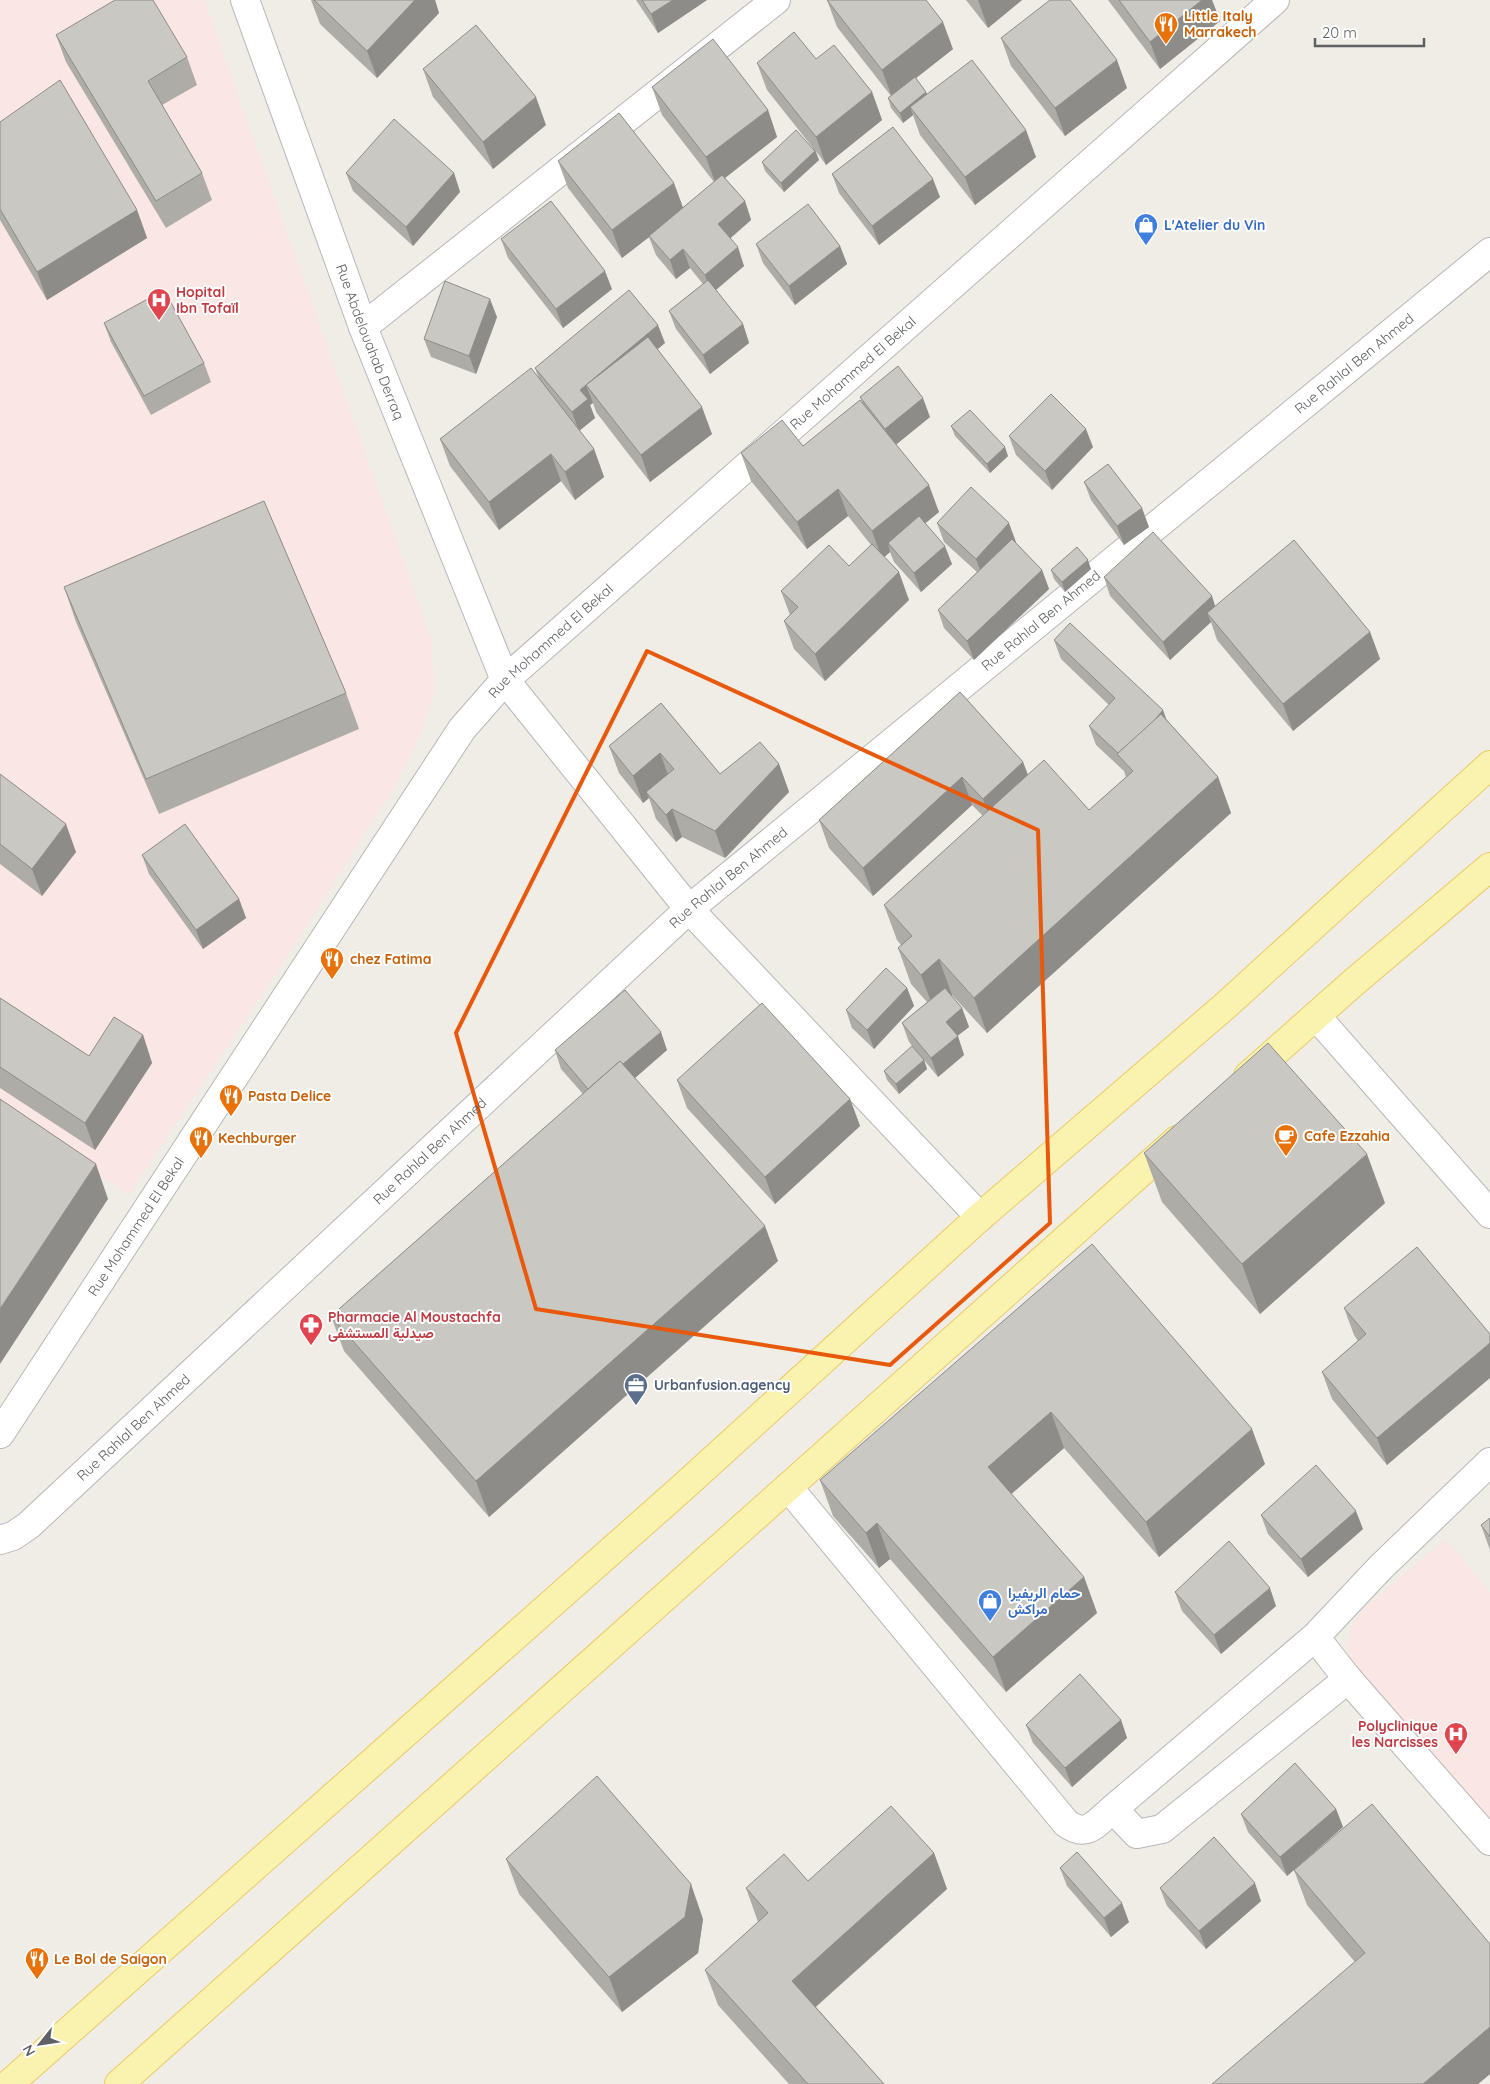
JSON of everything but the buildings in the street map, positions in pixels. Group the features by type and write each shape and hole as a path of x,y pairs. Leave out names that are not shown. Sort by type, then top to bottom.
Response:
{"main road":[{"path":"9,2084 682,1489 980,1217 1225,1006 1490,765"},
{"path":"1226,1096 1490,867"},
{"path":"119,2084 1196,1123"}],"street":[{"name":"Rue Abdelouahab Derraq","path":"245,0 362,327 506,680 690,909 980,1217"},
{"path":"362,327 776,0"},
{"name":"Rue Mohammed El Bekal","path":"0,1434 462,729 506,680 1275,0"},
{"name":"Rue Rahlal Ben Ahmed","path":"0,1540 13,1536 29,1525 690,909 1490,252"},
{"path":"1316,1016 1490,1214"},
{"path":"788,1487 1066,1822 1076,1830 1085,1830 1113,1809 1315,1637 1380,1568 1490,1462"},
{"path":"1315,1637 1348,1679 1490,1841"},
{"path":"1113,1809 1137,1834 1162,1829 1348,1679"}],"highlighted area":[{"path":"647,651 1038,830 1050,1223 890,1365 536,1309 456,1033"}],"shaded area":[{"name":"Hopital Ibn Tofaïl","path":"0,0 204,0 432,642 434,694 419,737 396,784 285,959 128,1195 0,1103"},
{"name":"Polyclinique les Narcisses","path":"1446,1539 1490,1593 1490,1833 1356,1676 1348,1648 1351,1626 1363,1609"}],"place":[{"name":"Little Italy Marrakech","path":"1166,45"},
{"name":"L'Atelier du Vin","path":"1146,246"},
{"name":"Hopital Ibn Tofaïl","path":"159,321"},
{"name":"chez Fatima","path":"332,980"},
{"name":"Pasta Delice","path":"231,1117"},
{"name":"Cafe Ezzahia","path":"1286,1157"},
{"name":"Kechburger","path":"201,1159"},
{"name":"Pharmacie Al Moustachfa صيدلية المستشفى","path":"311,1346"},
{"name":"Urbanfusion.agency","path":"636,1406"},
{"name":"حمام الريفيرا مراكش","path":"990,1622"},
{"name":"Polyclinique les Narcisses","path":"1456,1755"},
{"name":"Le Bol de Saigon","path":"37,1980"}]}
